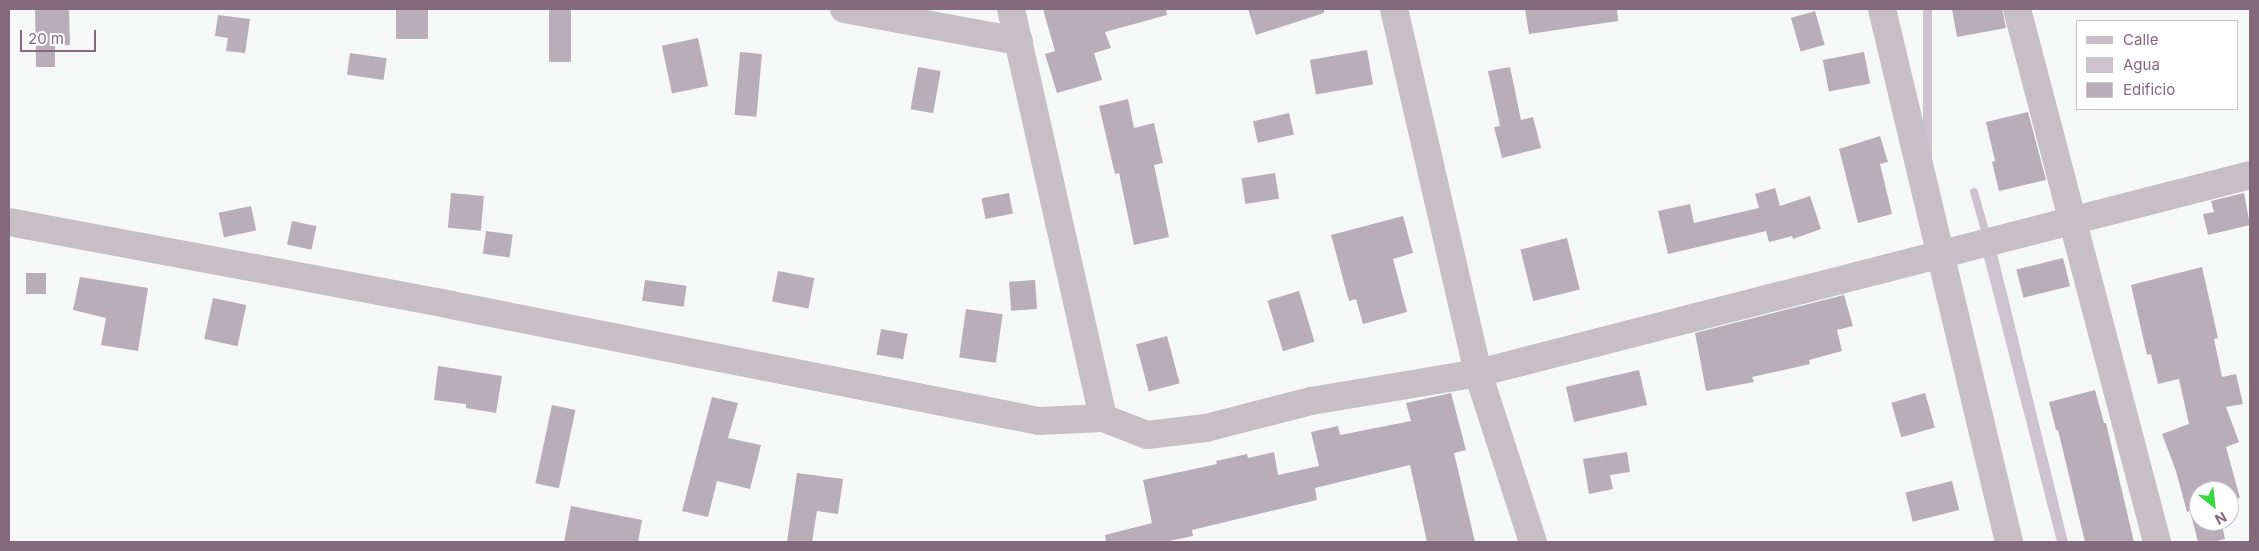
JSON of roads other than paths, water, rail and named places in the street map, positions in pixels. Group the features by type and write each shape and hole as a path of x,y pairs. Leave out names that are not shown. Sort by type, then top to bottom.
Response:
{"street":[{"path":"844,9 1020,41"},
{"path":"1011,9 1020,41 1102,418"},
{"path":"1394,9 1478,373 1532,542"},
{"path":"1882,9 2009,542"},
{"path":"2017,9 2157,542"},
{"path":"9,222 461,307 1039,421 1102,418 1148,435 1206,428 1311,401 1478,373 2250,175"}],"water":[{"path":"1923,9 1932,9 1932,210 1923,210"},
{"path":"1996,250 2068,542 2057,542 1983,253"}],"waterway":[{"path":"1974,192 1987,237"}]}
